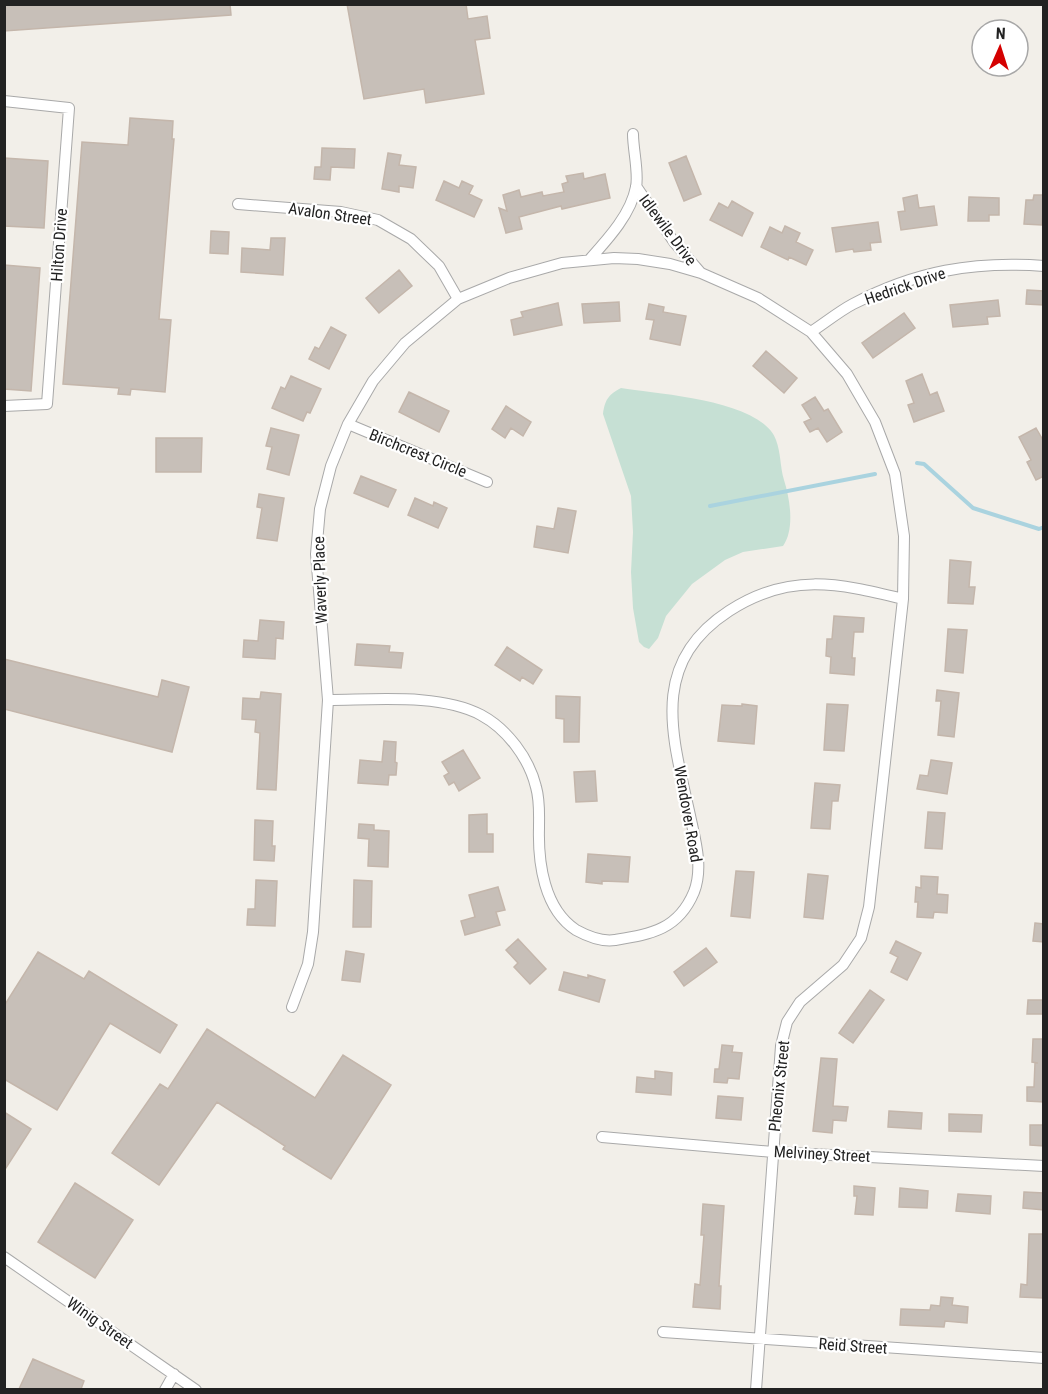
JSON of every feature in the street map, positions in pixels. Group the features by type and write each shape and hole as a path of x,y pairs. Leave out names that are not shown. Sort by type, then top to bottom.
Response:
{"street":[{"name":"Hilton Drive","path":"4,101 69,108 47,404 4,406"},
{"name":"Idlewile Drive","path":"590,259 611,235 627,208 636,186 633,135"},
{"name":"Idlewile Drive","path":"636,186 674,242 701,273"},
{"name":"Avalon Street","path":"238,204 340,212 378,220 411,238 439,266 458,299"},
{"name":"Waverly Place","path":"292,1007 308,964 313,932 327,700 316,554 321,509 328,477 348,424 373,381 405,343 458,299 509,278 562,263 590,259 638,259 669,264 701,273 758,298 811,332"},
{"name":"Hedrick Drive","path":"811,332 852,305 893,286 935,272 976,266 1017,264 1044,266"},
{"name":"Pheonix Street","path":"756,1389 781,1046 787,1022 800,1002 843,965 861,938 869,907 903,599 904,536 895,474 875,422 859,393 847,374 811,332"},
{"name":"Birchcrest Circle","path":"348,424 487,482"},
{"name":"Wendover Road","path":"327,700 423,701 453,704 481,715 505,733 524,756 536,784 540,806 541,867 552,904 566,923 573,928 587,936 611,941 658,932 680,915 694,891 699,864 673,736 671,705 676,675 690,646 711,622 747,599 787,586 830,583 903,599"},
{"name":"Melviney Street","path":"602,1137 773,1152 1044,1167"},
{"name":"Winig Street","path":"4,1257 196,1389"},
{"name":"Reid Street","path":"663,1332 1044,1359"},
{"path":"165,1389 174,1374"}],"green space":[{"path":"621,388 707,401 751,416 767,427 778,445 789,505 789,531 783,546 743,552 725,560 692,584 666,616 658,638 649,649 639,642 633,608 631,496 603,414 608,398"}],"building":[{"path":"4,4 230,4 231,15 4,31"},
{"path":"347,4 466,4 468,19 487,16 490,38 475,40 484,94 426,103 424,89 364,99"},
{"path":"130,118 173,121 172,139 174,139 159,319 171,320 165,392 131,389 130,395 118,394 119,388 63,384 82,142 128,145"},
{"path":"322,148 355,149 354,168 331,167 330,180 314,179 315,167 321,167"},
{"path":"388,153 401,155 399,165 416,167 413,188 399,186 399,192 382,189"},
{"path":"686,156 701,194 684,201 669,163"},
{"path":"4,158 48,161 44,228 4,226"},
{"path":"583,173 584,179 605,174 610,198 562,209 561,206 519,217 522,229 506,233 499,208 507,211 503,195 519,190 521,197 542,192 543,196 564,192 562,184 568,182 566,176"},
{"path":"444,181 459,188 462,181 473,186 469,194 482,200 474,217 436,200"},
{"path":"917,195 919,208 934,206 937,225 901,230 898,212 905,211 903,198"},
{"path":"1034,195 1044,195 1042,225 1024,224 1026,200 1033,200"},
{"path":"969,197 999,198 999,215 989,215 989,221 968,221"},
{"path":"732,201 753,213 742,236 710,220 719,203 728,208"},
{"path":"878,222 881,242 870,243 871,250 854,252 853,249 836,252 832,228"},
{"path":"785,226 800,233 796,242 813,250 806,265 789,257 788,260 761,247 770,227 782,233"},
{"path":"211,231 229,232 228,254 210,253"},
{"path":"271,238 285,238 283,275 241,272 242,248 270,250"},
{"path":"4,265 40,268 31,391 4,389"},
{"path":"399,270 412,286 379,313 366,298"},
{"path":"1027,290 1044,291 1044,305 1026,304"},
{"path":"998,300 1000,316 987,317 988,324 953,327 950,305"},
{"path":"619,302 620,321 584,323 582,304"},
{"path":"558,303 562,325 514,335 511,320 523,317 521,312"},
{"path":"649,304 664,307 663,312 686,316 680,345 650,339 654,320 646,319"},
{"path":"904,313 915,328 873,358 862,343"},
{"path":"331,327 346,335 329,369 309,359 315,347 319,349"},
{"path":"766,351 797,378 784,393 753,366"},
{"path":"922,374 930,395 937,392 944,411 914,422 908,405 914,403 906,381"},
{"path":"291,376 321,389 310,413 307,412 303,421 272,408 281,387 285,389"},
{"path":"409,392 449,411 439,432 399,412"},
{"path":"815,397 824,411 828,409 842,432 827,442 818,428 810,432 804,422 811,419 802,405"},
{"path":"506,406 531,422 523,436 511,428 505,438 492,429"},
{"path":"271,428 299,435 289,475 267,469 272,447 266,446"},
{"path":"1036,428 1044,442 1044,476 1036,480 1027,462 1031,460 1019,437"},
{"path":"156,438 202,438 201,472 156,472"},
{"path":"361,476 396,490 388,507 354,493"},
{"path":"259,494 284,498 277,541 257,538 262,508 257,507"},
{"path":"415,498 433,506 434,502 447,508 438,528 408,515"},
{"path":"558,508 576,511 568,553 534,547 537,526 554,529"},
{"path":"950,560 971,562 969,587 975,587 973,604 948,603"},
{"path":"834,616 864,618 863,632 854,632 852,658 855,658 854,675 830,673 831,657 826,656 827,639 832,639"},
{"path":"260,620 284,622 283,639 276,638 275,659 243,657 244,640 258,641"},
{"path":"948,629 967,630 963,673 945,671"},
{"path":"357,644 390,646 389,652 403,653 401,668 355,665"},
{"path":"507,647 542,670 533,684 522,677 520,681 495,665"},
{"path":"4,659 158,697 162,680 189,687 172,752 4,709"},
{"path":"937,690 959,693 954,737 938,735 941,701 936,701"},
{"path":"261,692 281,694 276,790 257,789 260,733 255,732 256,720 242,719 243,698 260,699"},
{"path":"556,696 580,697 579,742 564,742 564,719 556,718"},
{"path":"742,704 757,706 754,744 718,741 722,705 742,706"},
{"path":"827,704 848,705 844,751 824,750"},
{"path":"384,741 396,742 396,775 389,775 388,785 358,783 360,760 382,762"},
{"path":"463,750 480,778 459,791 454,782 449,785 444,776 449,773 442,762"},
{"path":"931,760 952,763 947,794 917,789 920,775 928,776"},
{"path":"595,771 597,801 576,802 574,772"},
{"path":"815,783 840,785 838,801 832,801 830,829 811,828"},
{"path":"928,812 945,813 942,849 925,848"},
{"path":"487,814 487,834 493,834 493,852 469,852 469,815"},
{"path":"255,820 273,821 274,861 254,860"},
{"path":"359,824 374,825 374,830 389,831 388,867 368,866 369,839 358,838"},
{"path":"588,854 630,857 628,882 602,881 602,884 586,882"},
{"path":"736,871 754,872 750,918 731,916"},
{"path":"808,874 828,876 823,919 804,917"},
{"path":"921,876 938,877 937,894 948,895 947,913 934,912 933,918 917,917 916,887 921,888"},
{"path":"256,880 277,881 275,926 247,925 248,909 255,909"},
{"path":"354,880 372,881 371,927 353,927"},
{"path":"498,887 505,910 496,912 500,925 465,935 461,921 475,917 469,895"},
{"path":"1035,923 1044,924 1044,942 1033,941"},
{"path":"518,939 546,969 530,984 514,967 518,963 506,950"},
{"path":"896,941 921,953 907,980 891,972 898,957 890,953"},
{"path":"706,948 717,962 684,986 674,972"},
{"path":"346,951 364,954 360,982 342,980"},
{"path":"38,952 84,979 89,971 177,1025 160,1053 110,1023 57,1110 4,1079 4,1006"},
{"path":"564,972 605,980 599,1002 559,990"},
{"path":"870,990 884,1000 853,1043 839,1033"},
{"path":"1028,1000 1044,1000 1044,1014 1027,1014"},
{"path":"207,1029 315,1098 343,1055 391,1085 331,1179 283,1149 285,1146 217,1102 159,1185 112,1153 160,1084 168,1089"},
{"path":"1033,1039 1044,1039 1044,1102 1027,1101 1027,1087 1034,1087 1035,1063 1038,1063 1032,1062"},
{"path":"722,1045 733,1046 732,1052 742,1053 739,1079 728,1078 727,1083 714,1082 715,1069 719,1069"},
{"path":"821,1058 837,1059 833,1106 848,1107 846,1121 833,1120 832,1133 813,1131"},
{"path":"655,1071 672,1073 671,1095 636,1092 637,1077 655,1079"},
{"path":"718,1096 743,1098 741,1120 716,1118"},
{"path":"889,1111 922,1113 921,1129 888,1127"},
{"path":"4,1112 31,1129 4,1171"},
{"path":"949,1114 982,1115 981,1132 949,1131"},
{"path":"1030,1125 1044,1125 1044,1146 1030,1145"},
{"path":"75,1183 133,1220 95,1278 38,1242"},
{"path":"854,1186 875,1188 873,1215 855,1214 857,1196 854,1196"},
{"path":"900,1188 928,1191 927,1208 899,1207"},
{"path":"1024,1192 1044,1193 1044,1210 1023,1208"},
{"path":"958,1194 991,1196 990,1214 956,1211"},
{"path":"703,1204 724,1206 719,1286 721,1286 720,1309 693,1307 695,1284 700,1285 704,1235 701,1235"},
{"path":"1029,1234 1044,1234 1043,1298 1020,1297 1021,1284 1027,1285"},
{"path":"941,1297 953,1298 952,1305 968,1307 967,1323 945,1321 944,1327 900,1325 901,1309 930,1310 931,1305 940,1306"},
{"path":"33,1359 84,1381 81,1389 19,1389"}],"waterway":[{"path":"917,463 924,464 973,508 1039,529 1044,527"},
{"path":"710,506 875,474"}]}
